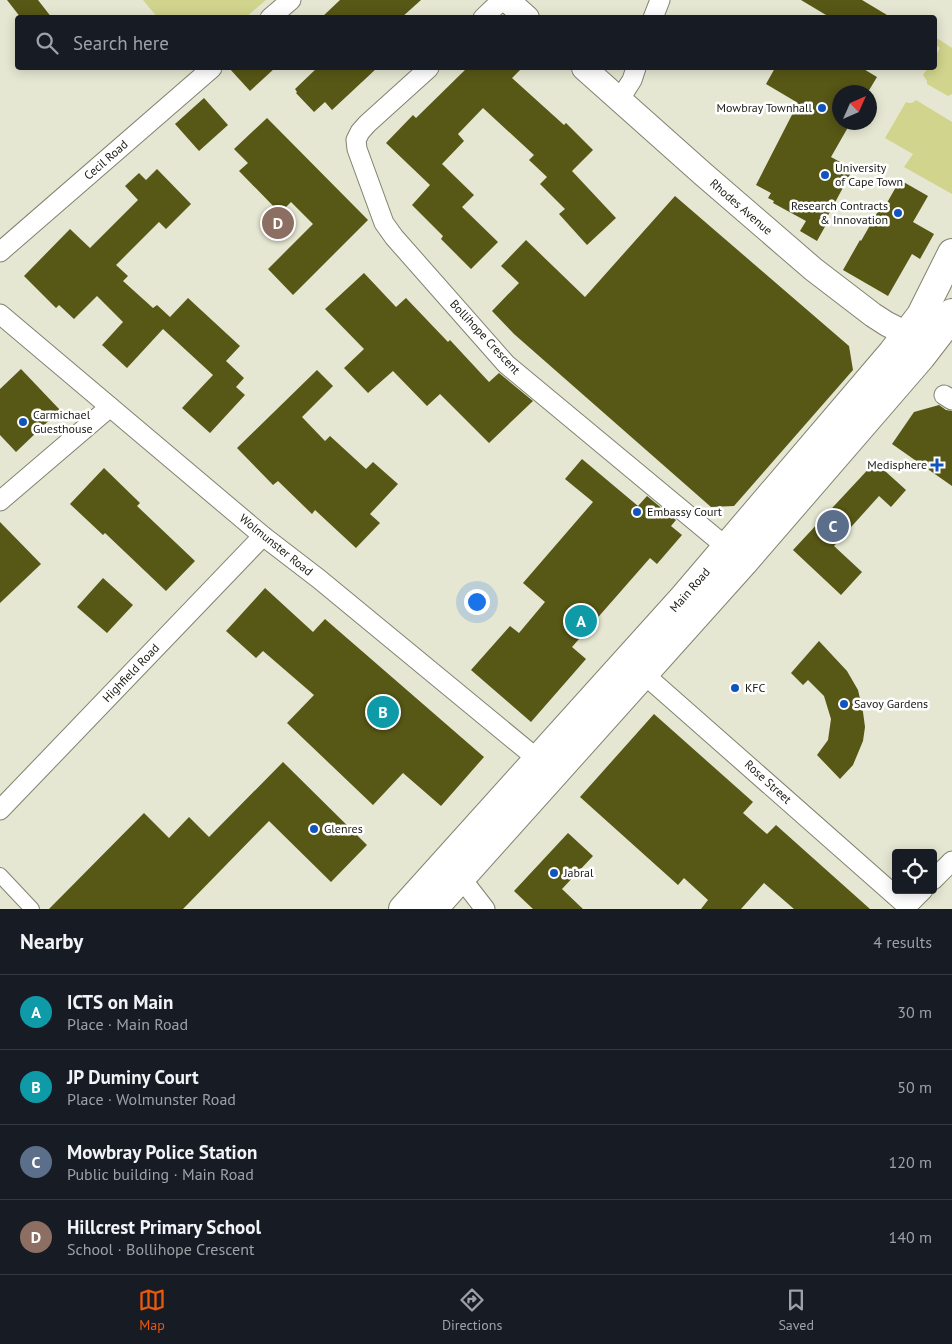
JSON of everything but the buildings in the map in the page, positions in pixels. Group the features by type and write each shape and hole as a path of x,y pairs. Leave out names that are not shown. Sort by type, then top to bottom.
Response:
{"main road":[{"name":"Main Road","path":"402,909 454,869 636,666 684,597 735,555 789,492 921,315 952,253"},
{"name":"Main Road","path":"789,492 942,346 945,326 952,313"},
{"path":"907,334 942,346"},
{"name":"Main Road","path":"433,909 454,869"}],"street":[{"path":"273,15 290,0"},
{"path":"486,15 502,0"},
{"path":"506,0 524,15"},
{"path":"654,15 660,0"},
{"name":"Cecil Road","path":"0,252 210,70"},
{"name":"Bollihope Crescent","path":"427,70 367,124 356,140 360,159 384,223 394,237 506,364 735,555"},
{"name":"Rhodes Avenue","path":"586,70 813,269 886,324 907,334"},
{"path":"620,99 632,80 635,70"},
{"name":"Wolmunster Road","path":"0,314 263,536 319,579 546,766"},
{"path":"0,501 110,407"},
{"name":"Highfield Road","path":"0,810 263,536"},
{"name":"Rose Street","path":"636,666 892,893"},
{"path":"937,876 952,861"},
{"path":"454,869 485,909"},
{"path":"0,875 32,909"},
{"name":"Rose Street","path":"893,894 907,906 919,894"}],"green space":[{"path":"143,0 266,0 248,15 156,15"},
{"path":"937,38 952,48 952,94 948,96 927,84 923,75 927,70 937,70 937,53 940,48 937,46"},
{"path":"916,100 952,122 952,194 904,167 913,154 885,138 906,102 911,103"}],"place":[{"name":"Mowbray Townhall","path":"822,108"},
{"name":"University of Cape Town","path":"825,175"},
{"name":"Research Contracts & Innovation","path":"898,213"},
{"name":"Hillcrest Primary School","path":"278,223"},
{"name":"Carmichael Guesthouse","path":"23,422"},
{"name":"Medisphere","path":"937,465"},
{"name":"Embassy Court","path":"637,512"},
{"name":"Mowbray Police Station","path":"833,526"},
{"name":"ICTS on Main","path":"581,621"},
{"name":"KFC","path":"735,688"},
{"name":"Savoy Gardens","path":"844,704"},
{"name":"JP Duminy Court","path":"383,712"},
{"name":"Glenres","path":"314,829"},
{"name":"Jabral","path":"554,873"}]}
